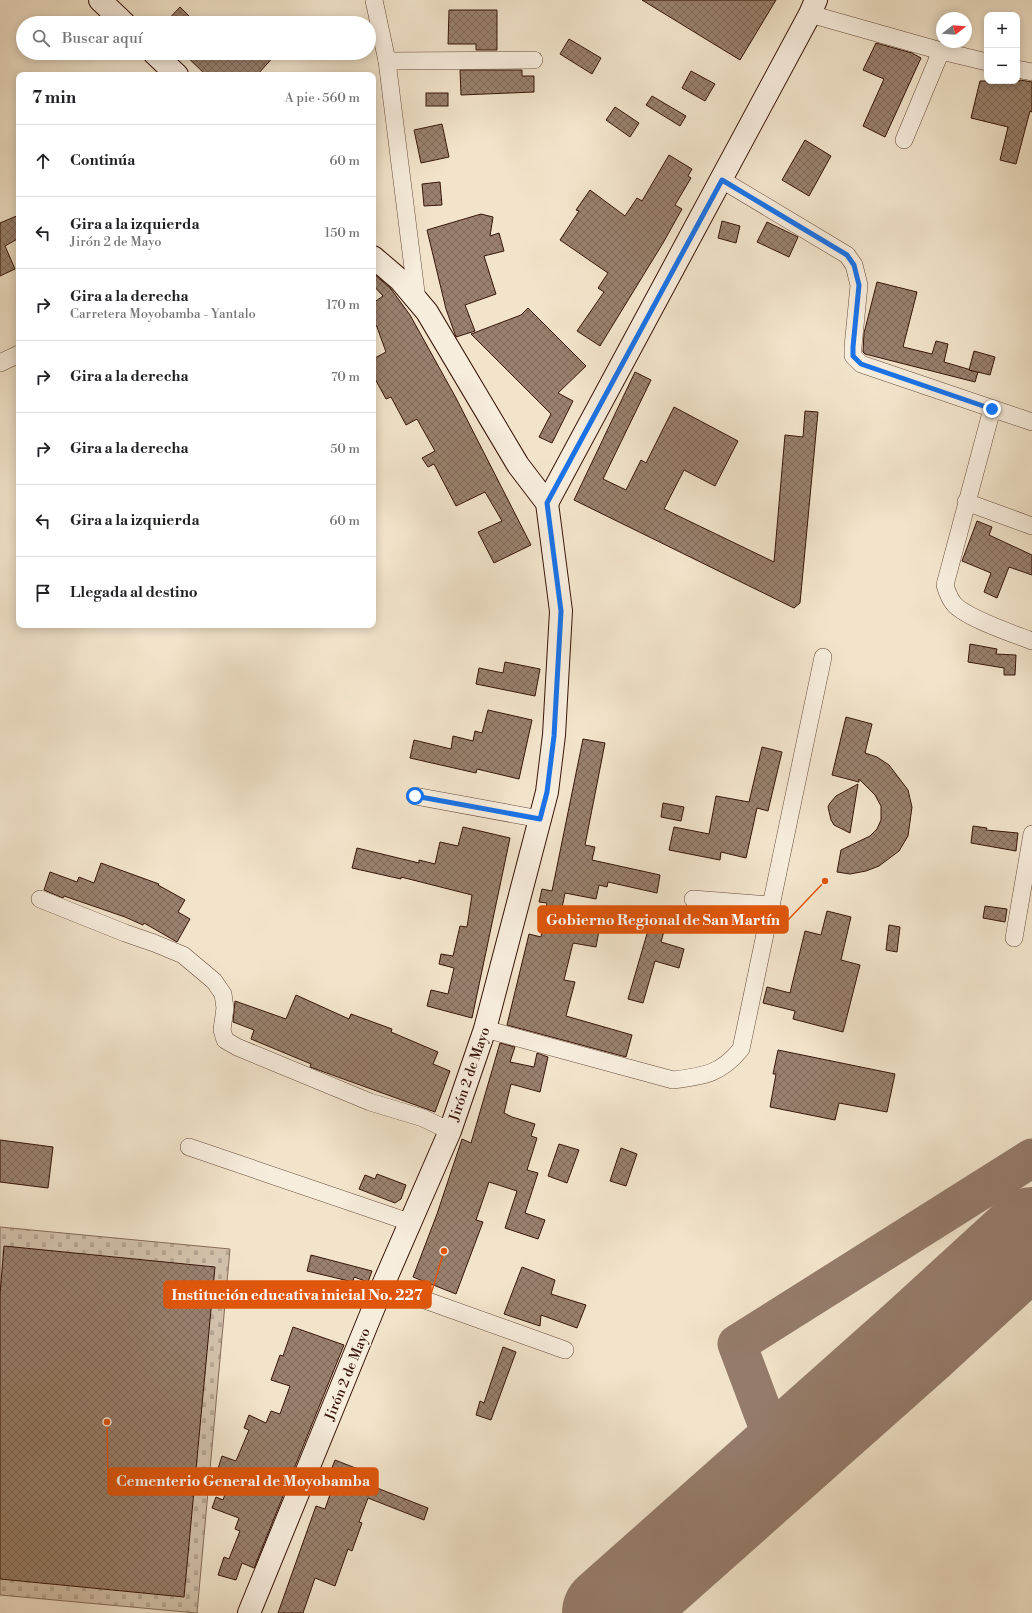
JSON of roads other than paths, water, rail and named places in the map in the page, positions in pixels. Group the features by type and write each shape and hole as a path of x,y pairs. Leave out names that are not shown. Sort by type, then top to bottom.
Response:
{"main road":[{"path":"100,0 117,16"},
{"path":"376,260 400,280 427,312 518,465 547,503 722,180 813,7"},
{"path":"161,60 174,72"},
{"name":"Jirón 2 de Mayo","path":"249,1613 409,1222 450,1131 485,1029 547,792 554,736 561,611 547,503"}],"street":[{"path":"374,0 387,61 417,300"},
{"path":"813,7 941,51 984,61"},
{"path":"904,140 941,51"},
{"path":"387,61 534,60"},
{"path":"1020,70 1032,72"},
{"path":"722,180 847,255 854,265 859,285 853,356 861,364 1032,422"},
{"path":"0,363 16,355"},
{"path":"992,409 945,585 948,597 955,606 974,617 1032,641"},
{"path":"966,502 1032,526"},
{"path":"485,1029 673,1080 697,1077 720,1069 731,1061 741,1049 823,657"},
{"path":"415,796 540,819"},
{"path":"1014,938 1032,834"},
{"path":"40,899 183,955 214,981 223,994 225,1008 222,1030 225,1040 237,1047 370,1102 423,1118 450,1131"},
{"path":"693,899 771,905"},
{"path":"189,1147 409,1222"},
{"path":"383,1285 565,1350"}],"place":[{"name":"Gobierno Regional de San Martín","path":"825,881"},
{"name":"Institución educativa inicial No. 227","path":"444,1251"},
{"name":"Cementerio General de Moyobamba","path":"107,1422"}]}
